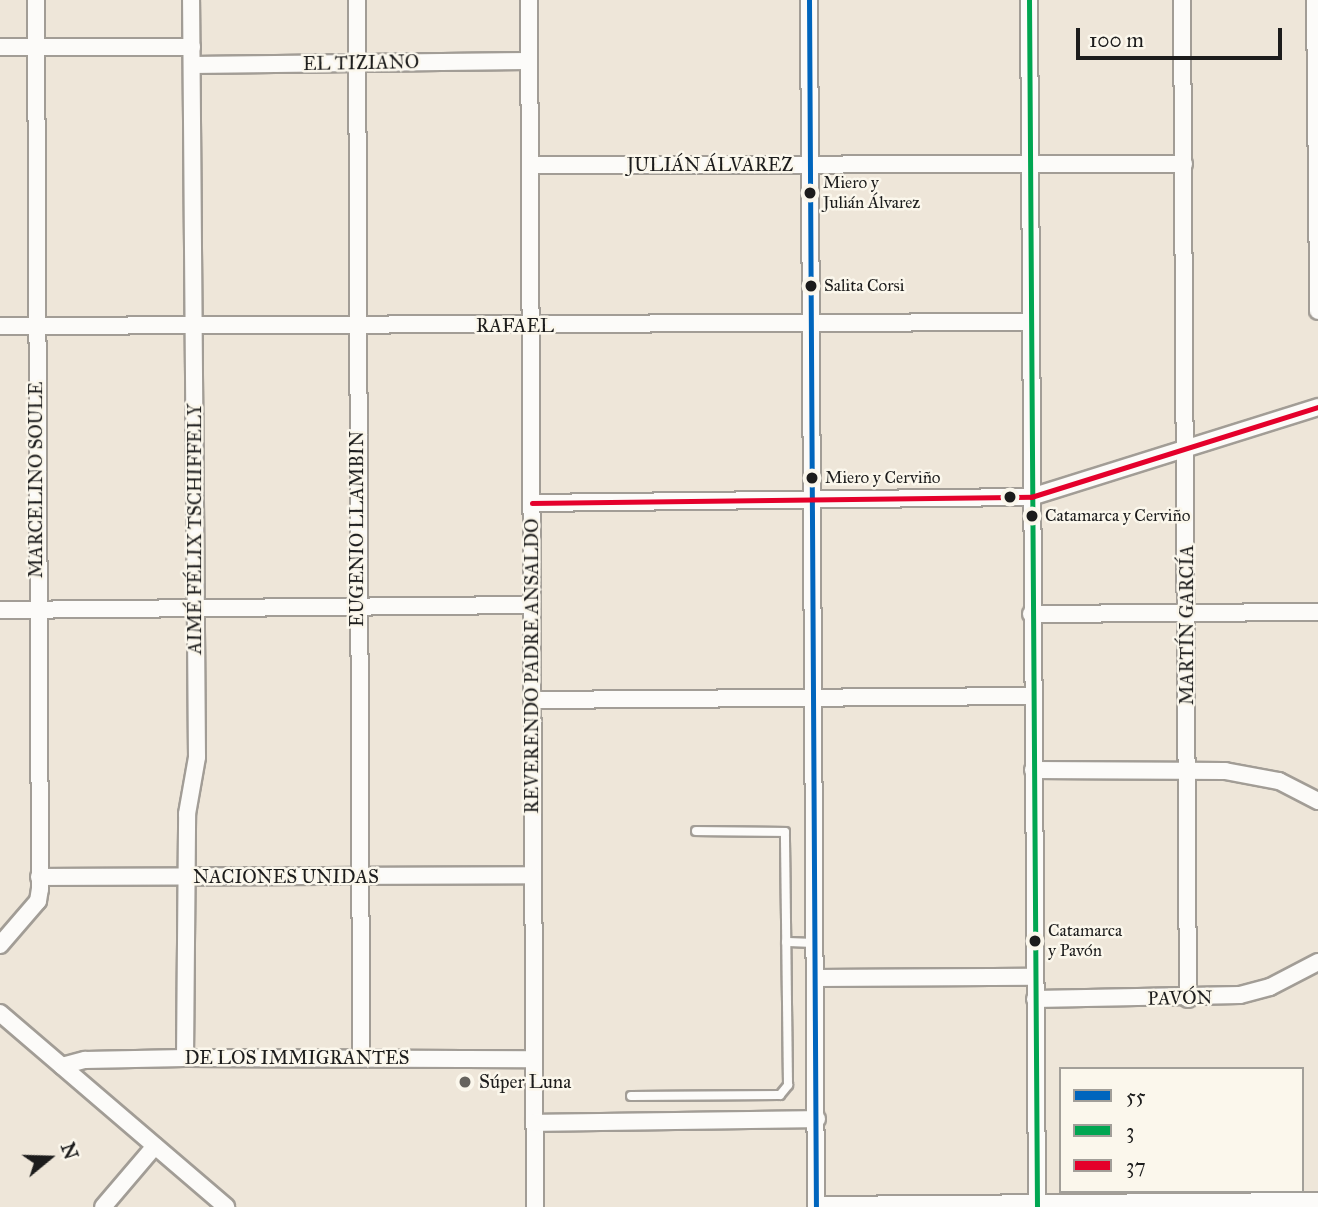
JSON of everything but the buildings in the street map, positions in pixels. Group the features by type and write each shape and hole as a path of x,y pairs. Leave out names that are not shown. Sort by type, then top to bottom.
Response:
{"street":[{"name":"MARCELINO SOULE","path":"0,945 38,901 39,877 35,326 36,0"},
{"name":"AIMÉ FÉLIX TSCHIFFELY","path":"185,1058 184,877 187,814 197,757 191,0"},
{"name":"EUGENIO LLAMBIN","path":"357,0 356,326 361,1058"},
{"name":"REVERENDO PADRE ANSALDO","path":"529,0 535,1207"},
{"path":"809,0 814,499 816,1206 1293,1204 1318,1201"},
{"path":"1029,0 1037,1205"},
{"name":"MARTÍN GARCÍA","path":"1182,0 1188,999"},
{"path":"1315,0 1318,311"},
{"path":"0,47 192,47"},
{"name":"EL TIZIANO","path":"192,65 529,61"},
{"name":"JULIÁN ÁLVAREZ","path":"530,165 1184,164"},
{"name":"RAFAEL","path":"0,326 1030,322"},
{"path":"532,503 1031,496 1318,407"},
{"path":"0,610 532,605"},
{"path":"1031,614 1318,612"},
{"path":"532,700 1032,696"},
{"path":"1033,770 1188,768 1279,781 1318,801"},
{"name":"NACIONES UNIDAS","path":"39,877 533,875"},
{"name":"PAVÓN","path":"1035,999 1188,999 1240,995 1270,986 1318,962"},
{"path":"816,978 1035,977"},
{"path":"0,1013 226,1207"},
{"name":"DE LOS IMMIGRANTES","path":"62,1066 85,1060 185,1058 534,1059"},
{"path":"534,1123 817,1119"},
{"path":"103,1207 155,1146"}],"lane":[{"path":"631,1096 785,1093 785,832 696,831"},
{"path":"786,942 816,943"}],"transit line":[{"name":"55","path":"809,0 816,1207"},
{"name":"3","path":"1029,0 1037,1207"},
{"name":"37","path":"532,503 1031,497 1318,407"}],"place":[{"name":"Miero y Julián Álvarez","path":"810,193"},
{"name":"Salita Corsi","path":"811,286"},
{"name":"Miero y Cerviño","path":"812,478"},
{"name":"Catamarca y Cerviño","path":"1032,516"},
{"name":"Catamarca y Pavón","path":"1035,941"},
{"name":"Súper Luna","path":"465,1082"}]}
